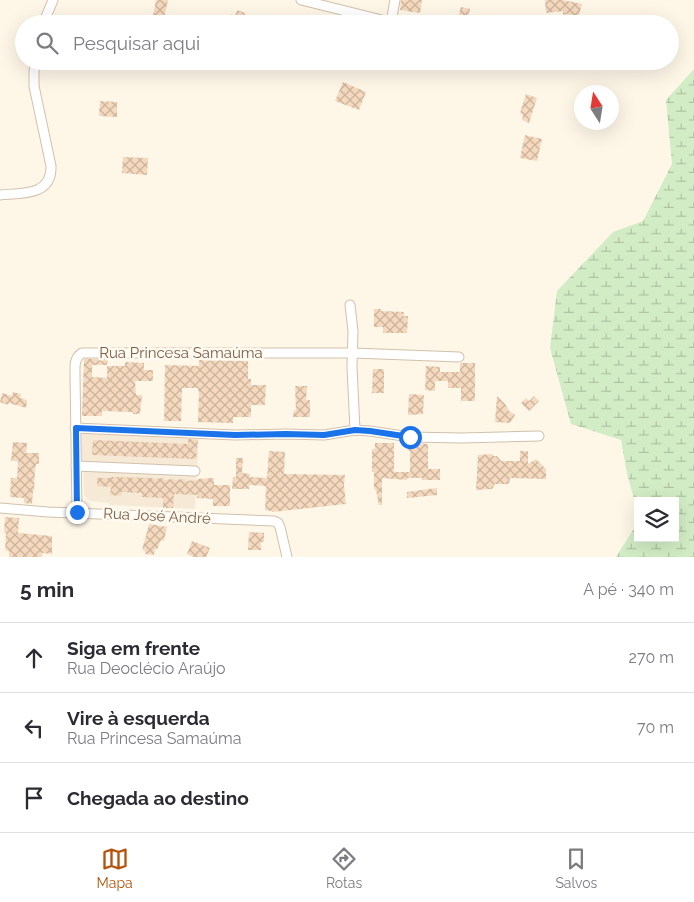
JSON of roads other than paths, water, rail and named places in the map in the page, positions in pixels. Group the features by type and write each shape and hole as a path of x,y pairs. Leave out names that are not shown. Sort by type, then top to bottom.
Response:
{"street":[{"path":"46,15 52,0"},
{"path":"301,0 362,15"},
{"path":"394,15 395,0"},
{"path":"0,196 36,191 47,184 51,172 34,86 34,70"},
{"path":"350,305 355,430"},
{"name":"Rua Princesa Samaúma","path":"77,512 75,365 78,355 82,352 352,353"},
{"path":"352,353 459,357"},
{"path":"76,428 235,435 324,435 355,430 410,437 539,436"},
{"path":"76,466 195,471"},
{"name":"Rua José André","path":"0,508 274,521 280,526 286,557"}]}
